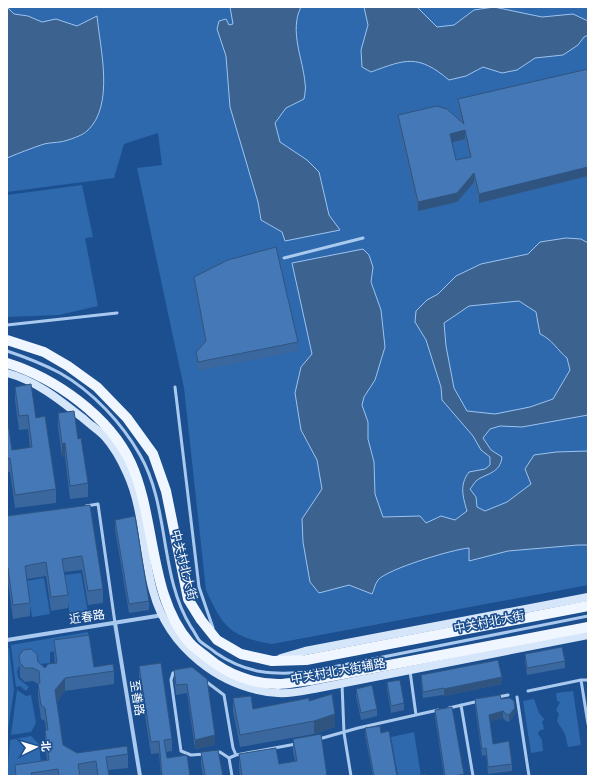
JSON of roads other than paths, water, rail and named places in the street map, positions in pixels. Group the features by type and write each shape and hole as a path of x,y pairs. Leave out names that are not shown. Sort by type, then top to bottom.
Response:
{"main road":[{"name":"中关村北大街","path":"7,340 44,352 68,366 97,387 127,418 153,454 166,491 188,599 201,620 217,640 241,654 272,661 306,660 588,606"},
{"name":"中关村北大街","path":"7,363 48,380 83,404 111,433 131,463 145,503 162,588 165,614 189,643 215,664 244,679 278,684 311,680 409,665 588,627"}],"street":[{"name":"中关村北大街辅路","path":"7,372 20,376 46,389 105,437 127,473 139,509 152,590 165,614 184,648 213,672 243,687 279,694 314,689 409,665 588,635"},
{"name":"中关村北大街辅路","path":"272,661 305,651 588,597"},
{"name":"近春路","path":"7,640 165,614"},
{"name":"至善路","path":"115,623 140,776"}],"lane":[{"path":"284,258 363,238"},
{"path":"7,325 117,313"},
{"name":"中关村北大街","path":"7,352 28,358 61,373 91,396 119,425 140,455 152,483 173,582 183,614 201,642 226,660 250,670 277,674 308,672 588,616"},
{"path":"174,387 199,587 217,640"},
{"path":"83,506 98,504 115,623"},
{"path":"409,665 416,715"},
{"path":"180,672 173,673 171,680 182,751 191,756 220,752 229,758 232,776"},
{"path":"199,676 224,695 232,748 236,755"},
{"path":"528,691 581,680 588,680"},
{"path":"581,680 588,724"},
{"path":"342,683 344,733 352,776"},
{"path":"492,698 508,695"},
{"path":"517,698 529,776"},
{"path":"317,739 485,700"},
{"path":"461,705 473,776"},
{"path":"229,758 236,755 304,743"}]}
